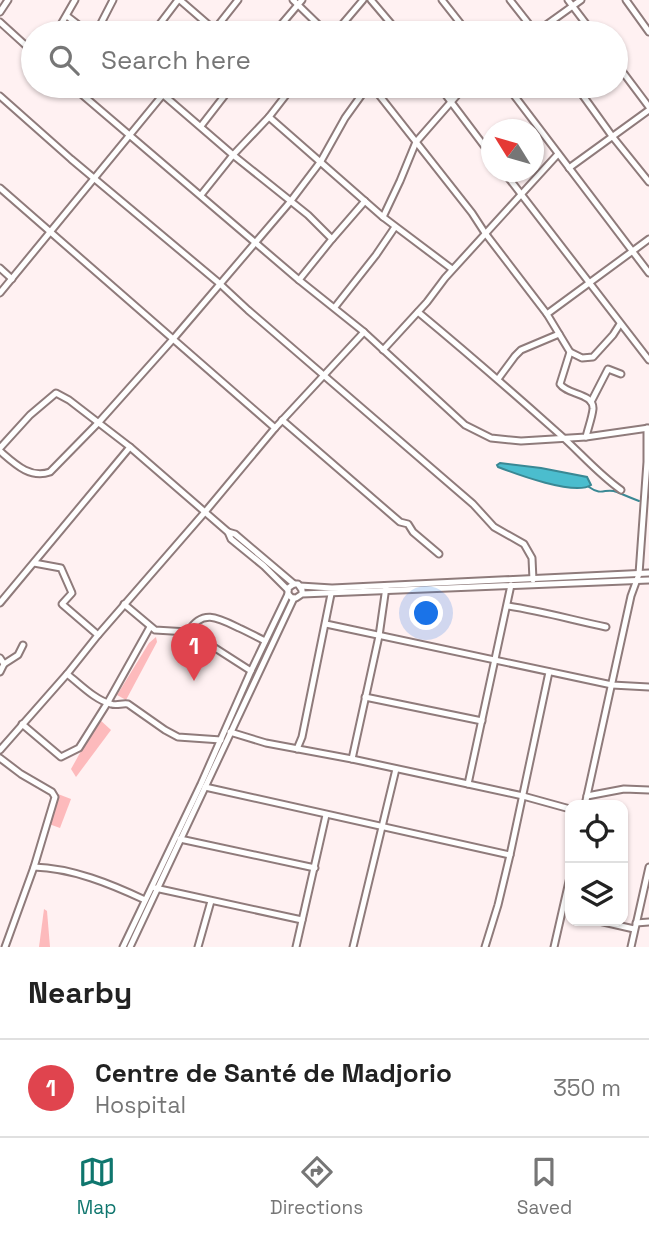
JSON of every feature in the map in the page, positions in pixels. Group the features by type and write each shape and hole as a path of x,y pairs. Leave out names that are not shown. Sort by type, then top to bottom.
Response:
{"street":[{"path":"0,12 8,0"},
{"path":"64,21 75,0"},
{"path":"102,21 113,0"},
{"path":"162,21 179,0 203,21"},
{"path":"223,21 238,0"},
{"path":"345,21 363,0"},
{"path":"371,0 389,21"},
{"path":"442,0 459,21"},
{"path":"510,0 527,21"},
{"path":"568,0 584,21"},
{"path":"552,21 581,0"},
{"path":"626,0 649,32"},
{"path":"283,21 297,2 315,21"},
{"path":"67,16 73,21"},
{"path":"0,22 21,41"},
{"path":"569,168 649,109 628,80"},
{"path":"0,96 219,283 473,505 494,527 524,544 532,558 533,580"},
{"path":"86,98 299,280 364,332 465,425 491,438 503,440 565,439 648,428 648,462 638,577 631,596 586,800"},
{"path":"0,293 160,98"},
{"path":"168,98 308,215 332,239"},
{"path":"201,126 223,98"},
{"path":"201,195 283,98"},
{"path":"302,594 297,585 235,534 228,532 130,447 99,422 69,400 56,393 30,415 0,450 18,467 33,474 50,472 99,422 290,202 321,162 345,118 361,98"},
{"path":"383,98 547,314 570,352 582,358 593,357 620,324"},
{"path":"448,98 481,142"},
{"path":"383,217 416,142 453,98"},
{"path":"516,98 649,273"},
{"path":"585,98 649,182"},
{"path":"269,117 395,227 452,269"},
{"path":"383,350 452,269 558,154"},
{"path":"512,182 649,360"},
{"path":"0,188 275,428"},
{"path":"299,280 365,201"},
{"path":"335,307 395,227"},
{"path":"547,314 649,239"},
{"path":"0,268 12,279"},
{"path":"418,312 498,379 621,490"},
{"path":"0,750 275,428 364,332"},
{"path":"498,379 521,350 559,334"},
{"path":"570,352 560,384 563,389 591,402 593,407 586,437"},
{"path":"591,402 608,369 621,374"},
{"path":"282,421 400,522 408,524 413,532 439,554"},
{"path":"0,603 130,447"},
{"path":"228,532 231,539 264,566 290,594 298,598 302,594 533,580 638,577 649,580"},
{"path":"34,564 61,568 72,593 62,604 98,635"},
{"path":"123,947 205,787 290,594 290,586 386,588 511,585 638,577 649,573"},
{"path":"468,784 511,585"},
{"path":"352,759 379,636 386,588"},
{"path":"130,947 251,671 290,594"},
{"path":"297,749 301,742 331,594"},
{"path":"124,604 150,626 162,631 188,632 198,636 251,671"},
{"path":"508,606 537,610 606,627"},
{"path":"188,632 199,620 218,618 265,641"},
{"path":"326,624 612,685 649,687"},
{"path":"22,724 61,757 79,748 150,626"},
{"path":"0,672 4,664 14,659 23,645"},
{"path":"0,658 4,664"},
{"path":"485,947 510,855 550,672"},
{"path":"67,674 98,697 113,705 128,704 178,737 221,740"},
{"path":"365,697 482,721"},
{"path":"230,732 266,743 468,784 565,808"},
{"path":"0,758 52,792 55,797 34,867 6,944"},
{"path":"352,947 396,769"},
{"path":"205,787 510,855"},
{"path":"587,796 624,789 649,790"},
{"path":"296,947 326,815"},
{"path":"180,839 315,868"},
{"path":"34,867 52,867 71,872 117,887 145,900"},
{"path":"631,947 649,867"},
{"path":"154,888 302,920"},
{"path":"198,947 211,901"},
{"path":"554,947 565,918"},
{"path":"628,925 649,922"},
{"path":"0,936 6,944"}],"shaded area":[{"path":"156,637 157,642 126,700 117,695 149,643"},
{"path":"99,719 111,730 76,777 71,769"},
{"path":"58,794 71,799 60,828 49,824"},
{"path":"44,909 47,911 50,947 39,947"}],"water":[{"path":"500,463 587,477 591,485 572,488 545,483 498,467"}],"waterway":[{"path":"589,487 598,491 613,491 639,501"}],"place":[{"name":"Centre de Santé de Madjorio","path":"194,681"}]}
